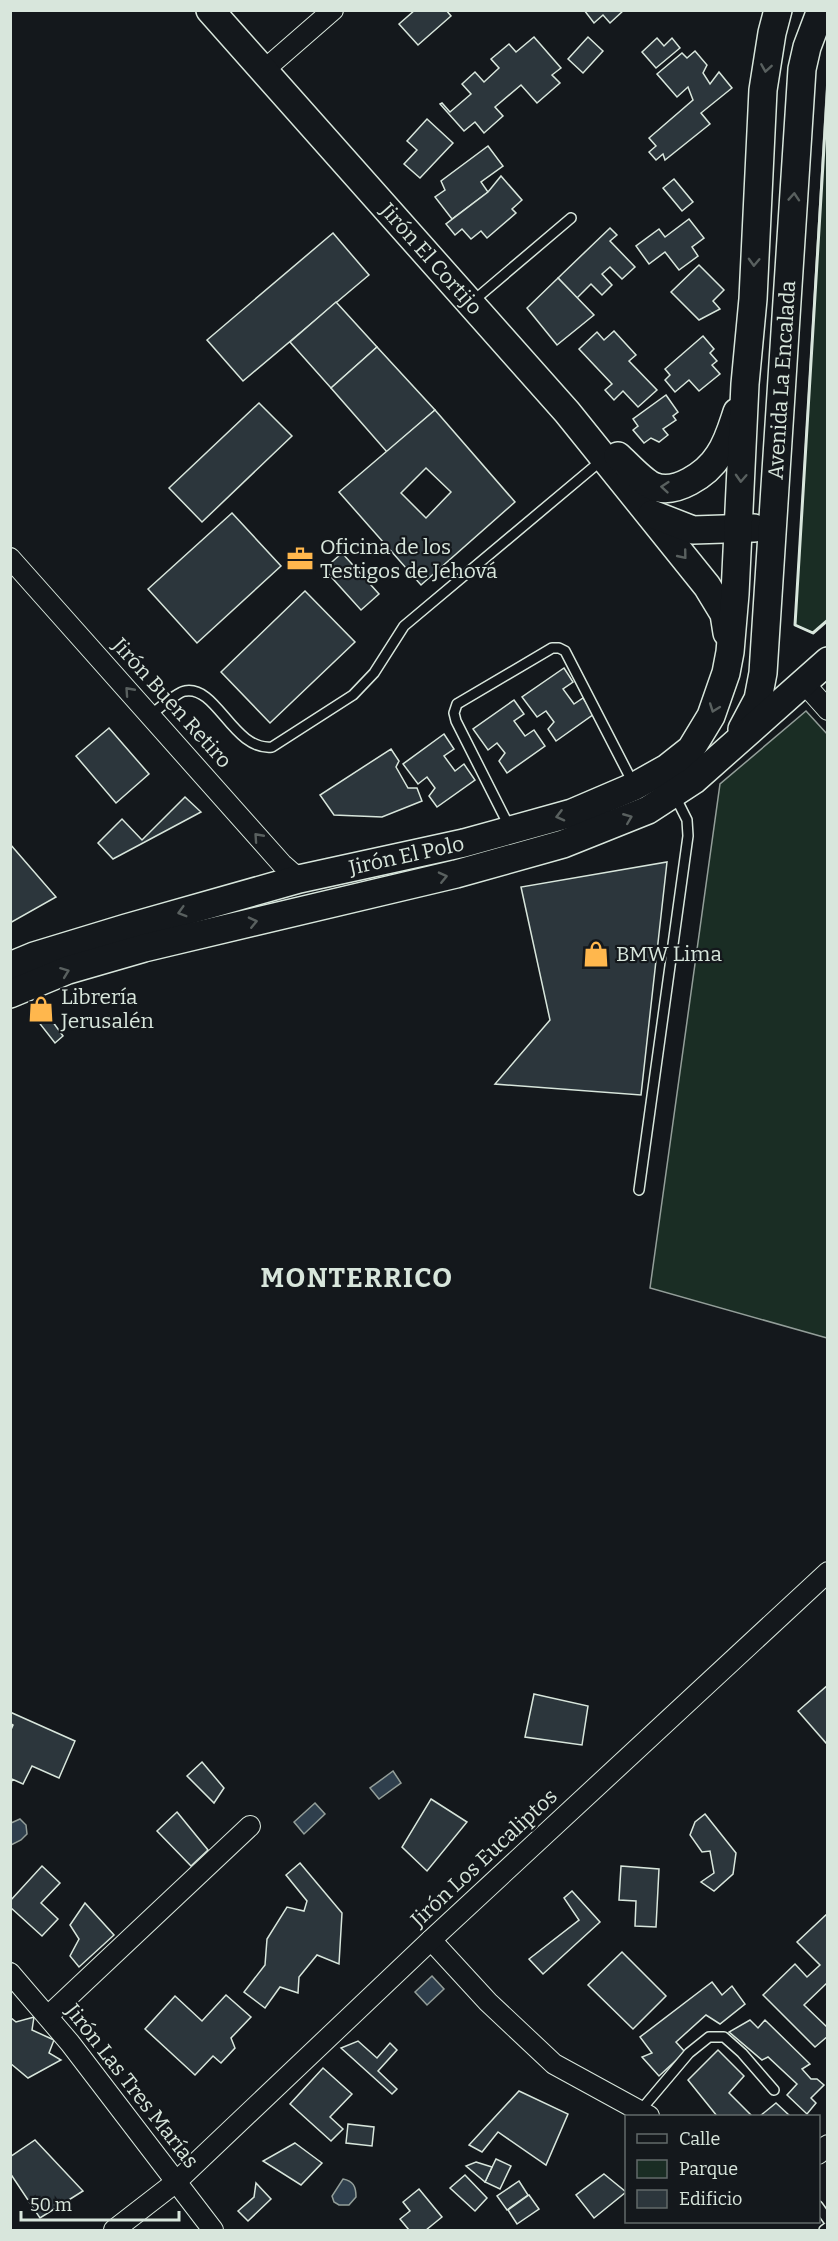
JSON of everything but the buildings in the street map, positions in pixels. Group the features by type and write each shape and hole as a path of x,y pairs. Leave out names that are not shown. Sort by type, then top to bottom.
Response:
{"main road":[{"name":"Jirón El Cortijo","path":"210,10 567,412 717,600 724,615 730,652"},
{"name":"Avenida La Encalada","path":"730,652 745,384 753,299 763,90 778,10"},
{"name":"Avenida La Encalada","path":"733,746 758,699 764,660 802,69 815,21 821,10"},
{"path":"567,412 653,486 671,489 694,480 718,457 730,433 745,384"},
{"path":"648,513 693,530 773,527"},
{"path":"735,594 745,582 751,581 758,589 764,660"},
{"name":"Jirón El Polo","path":"10,966 34,956 126,927 299,879 464,843 510,828 572,813 635,786 667,768 691,749 711,716 726,673 730,652"},
{"name":"Jirón El Polo","path":"10,994 68,970 144,948 444,876 563,844 648,810 694,780 828,661"}],"street":[{"path":"263,71 333,10"},
{"name":"Jirón Buen Retiro","path":"10,558 282,864 299,879"},
{"path":"803,682 828,710"},
{"name":"Jirón Los Eucaliptos","path":"114,2230 176,2182 431,1940 828,1572"},
{"path":"48,2016 250,1826"},
{"path":"431,1940 488,2002 554,2064 645,2114"},
{"name":"Jirón Las Tres Marías","path":"10,1973 48,2016 213,2230"}],"lane":[{"path":"470,304 571,218"},
{"path":"150,715 183,691 194,690 204,695 250,744 262,748 273,747 353,695 374,673 404,626 604,458"},
{"path":"510,828 454,713 457,704 552,648 565,651 635,786"},
{"path":"639,1190 688,836 687,820 674,794"},
{"path":"645,2114 690,2053 709,2037 724,2037 742,2053 774,2090"},
{"path":"824,2230 828,2227"}],"green space":[{"path":"827,81 828,620 813,633 795,625"},
{"path":"806,711 828,735 827,1338 650,1288 720,784"}],"water":[{"path":"393,1771 401,1783 379,1799 370,1788"},
{"path":"315,1803 325,1814 304,1834 294,1822"},
{"path":"20,1819 26,1825 27,1834 11,1845 11,1823"},
{"path":"432,1976 444,1989 427,2005 415,1992"},
{"path":"343,2179 352,2183 355,2190 356,2197 349,2205 339,2205 334,2202 332,2196"}],"wall":[{"path":"828,81 795,625 813,633 828,620"}],"place":[{"name":"Oficina de los Testigos de Jehová","path":"300,559"},
{"name":"BMW Lima","path":"596,954"},
{"name":"Librería Jerusalén","path":"41,1009"}],"district":[{"name":"MONTERRICO","path":"357,1278"}]}
